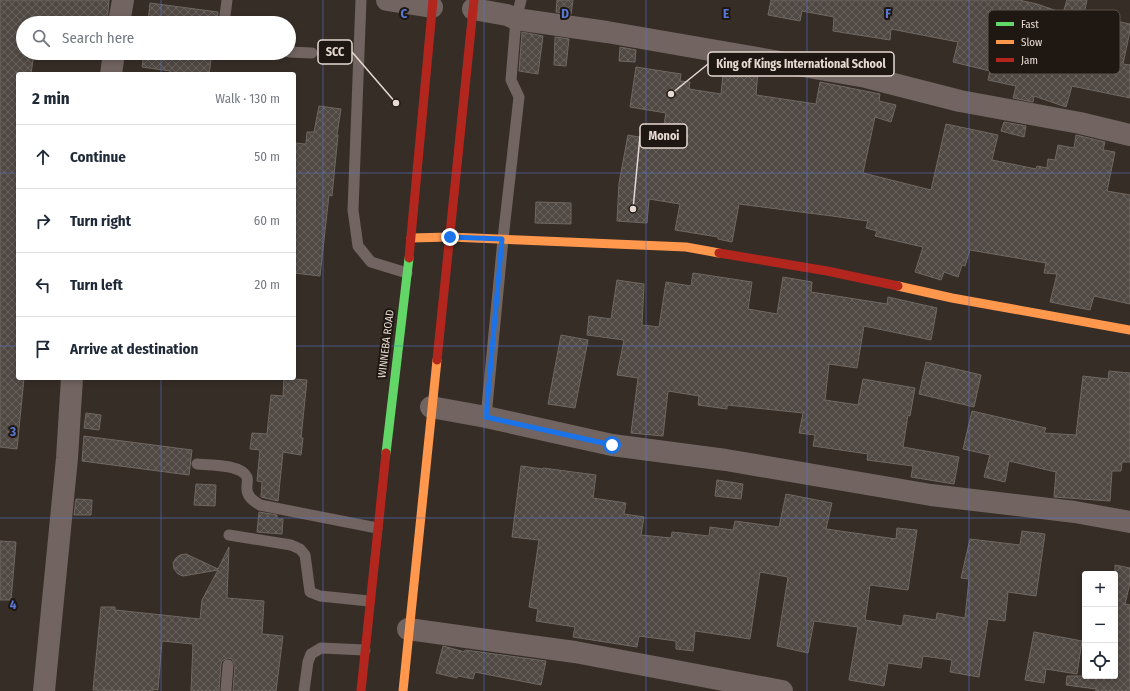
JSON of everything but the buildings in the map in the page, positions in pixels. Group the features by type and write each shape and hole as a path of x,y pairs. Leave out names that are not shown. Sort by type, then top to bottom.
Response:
{"main road":[{"name":"WINNEBA ROAD","path":"360,691 377,528 411,238 433,4"},
{"path":"403,691 408,629 450,237 473,4"},
{"path":"411,238 450,237 686,247 827,270 952,298 1130,330"}],"street":[{"path":"120,16 123,0"},
{"path":"387,0 433,4"},
{"path":"473,4 507,15 519,9 607,32 866,77 960,101 1080,123 1130,135"},
{"path":"111,72 113,60"},
{"path":"44,691 67,458 72,380"},
{"path":"431,407 486,417 612,445 726,460 931,495 1075,512 1130,522"},
{"path":"408,629 574,652 782,691"}],"lane":[{"path":"225,16 227,0"},
{"path":"361,0 353,210 358,246 371,262 407,273"},
{"path":"486,417 502,239 519,97 511,80 519,9"},
{"path":"296,52 312,53"},
{"path":"197,464 233,467 242,471 247,478 247,492 252,500 260,505 377,528"},
{"path":"229,536 291,545 300,549 305,555 310,592 320,596 369,602"},
{"path":"304,691 308,662 311,654 321,648 364,650"},
{"path":"226,691 228,665"}],"traffic: fast":[{"path":"386,453 409,258"}],"traffic: slow":[{"path":"411,238 450,237 686,247 719,253"},
{"path":"898,286 952,298 1130,330"},
{"path":"403,691 437,360"}],"traffic: jam":[{"path":"409,258 433,0"},
{"path":"437,360 474,0"},
{"path":"719,253 827,271 898,286"},
{"path":"361,691 386,453"}],"place":[{"name":"King of Kings International School","path":"671,94"},
{"name":"SCC","path":"396,103"},
{"name":"Monoi","path":"633,209"}],"route":[{"path":"450,237 502,239 486,417 612,445"}]}
